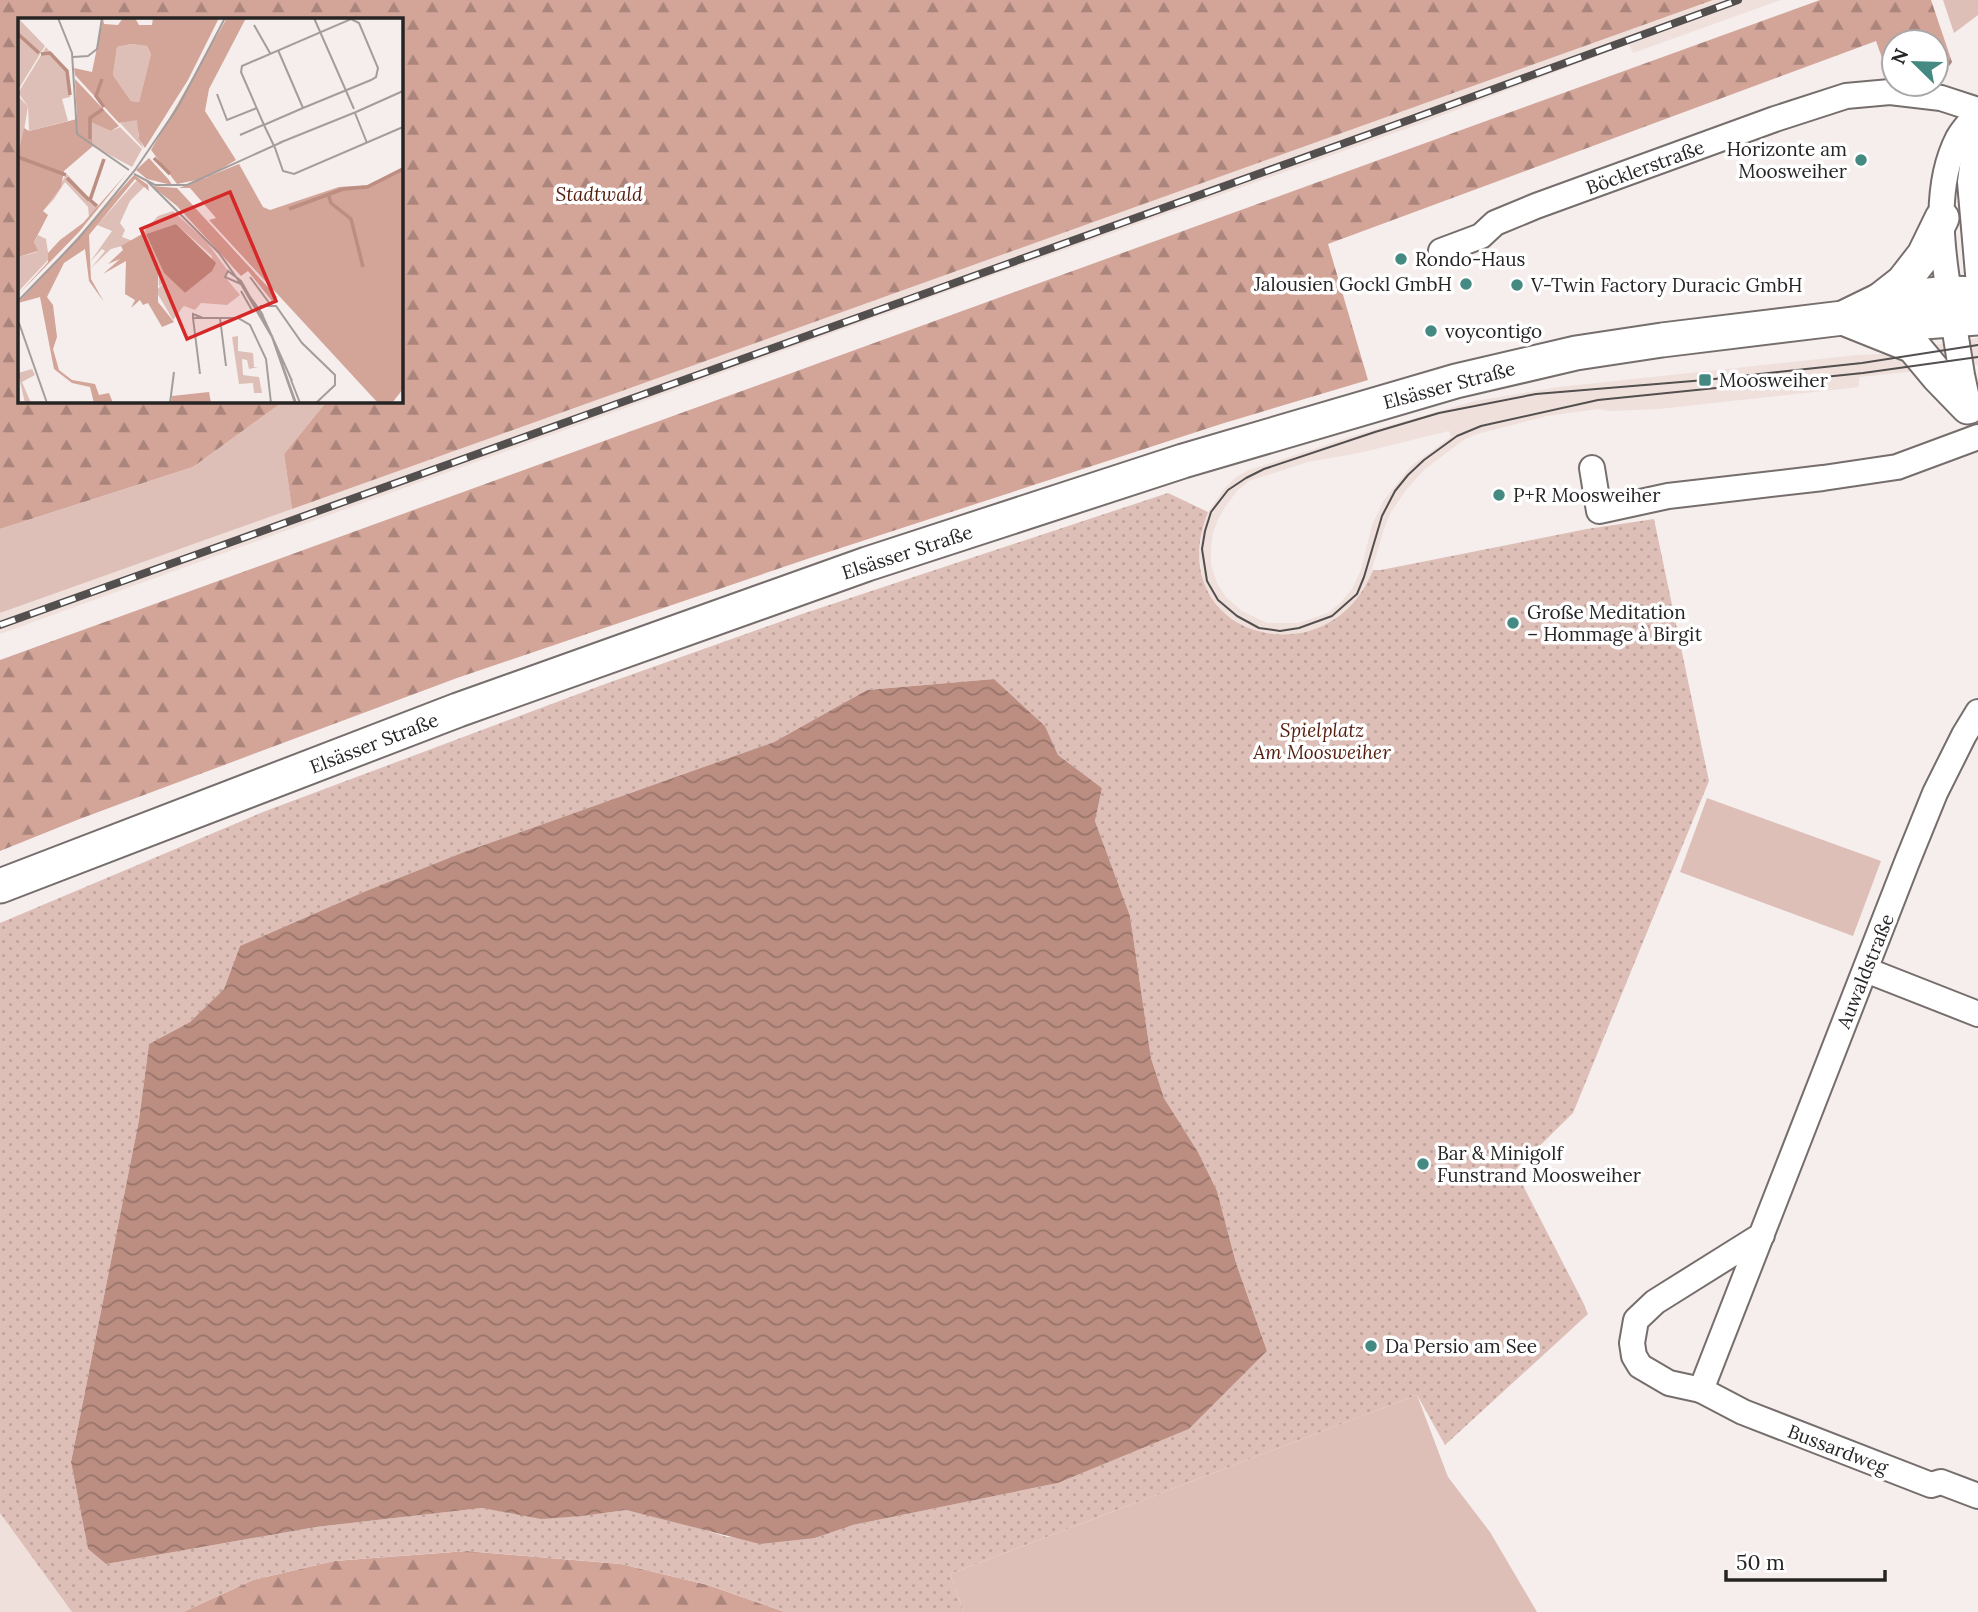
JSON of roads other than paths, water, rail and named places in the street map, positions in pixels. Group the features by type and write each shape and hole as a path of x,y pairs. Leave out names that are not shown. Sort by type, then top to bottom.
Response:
{"main road":[{"path":"1942,218 1924,255 1903,282 1863,315 1913,346 1975,423"},
{"name":"Elsässer Straße","path":"0,886 458,710 867,564 1183,461 1456,381 1552,358 1661,340 1863,315 1965,306"}],"street":[{"name":"Böcklerstraße","path":"1441,251 1481,236 1495,223 1536,206 1846,96 1890,92 1941,98 1978,111"},
{"path":"1592,468 1599,511 1668,496 1896,467 1975,423 1965,306 1944,257 1942,218 1943,190 1958,137 1978,111"},
{"path":"1978,120 1970,181 1978,274"},
{"name":"Auwaldstraße","path":"1701,1390 1935,793 1978,712"},
{"path":"1866,970 1978,1014"},
{"path":"1701,1390 1670,1383 1640,1366 1634,1356 1632,1343 1636,1320 1656,1302 1762,1235"},
{"name":"Bussardweg","path":"1701,1390 1743,1412 1931,1485 1941,1482 1978,1496"}],"water":[{"path":"994,679 1045,726 1058,755 1102,788 1095,821 1130,916 1151,1058 1164,1098 1198,1152 1217,1191 1236,1263 1267,1351 1189,1429 1058,1483 853,1525 815,1538 760,1544 626,1510 541,1519 482,1508 316,1527 106,1564 88,1549 71,1462 139,1120 149,1044 190,1022 224,989 240,946 464,852 774,742 867,690"}],"tram line":[{"path":"1978,345 1862,363 1536,394 1439,413 1375,432 1264,469 1228,490 1211,512 1205,531 1202,549 1207,581 1218,600 1237,616 1259,628 1280,631 1299,628 1332,616 1357,594 1382,516 1395,491 1424,460 1457,436 1481,426 1598,400 1863,373 1978,357"}],"railway":[{"path":"0,625 1738,0"}],"place":[{"name":"Horizonte am Moosweiher","path":"1861,160"},
{"name":"Rondo-Haus","path":"1401,259"},
{"name":"Jalousien Gockl GmbH","path":"1466,284"},
{"name":"V-Twin Factory Duracic GmbH","path":"1517,285"},
{"name":"voycontigo","path":"1431,331"},
{"name":"Moosweiher","path":"1705,380"},
{"name":"P+R Moosweiher","path":"1499,495"},
{"name":"Große Meditation – Hommage à Birgit","path":"1513,623"},
{"name":"Bar & Minigolf Funstrand Moosweiher","path":"1423,1164"},
{"name":"Da Persio am See","path":"1371,1346"}],"park label":[{"name":"Stadtwald","path":"599,194"},
{"name":"Spielplatz Am Moosweiher","path":"1322,741"}]}
